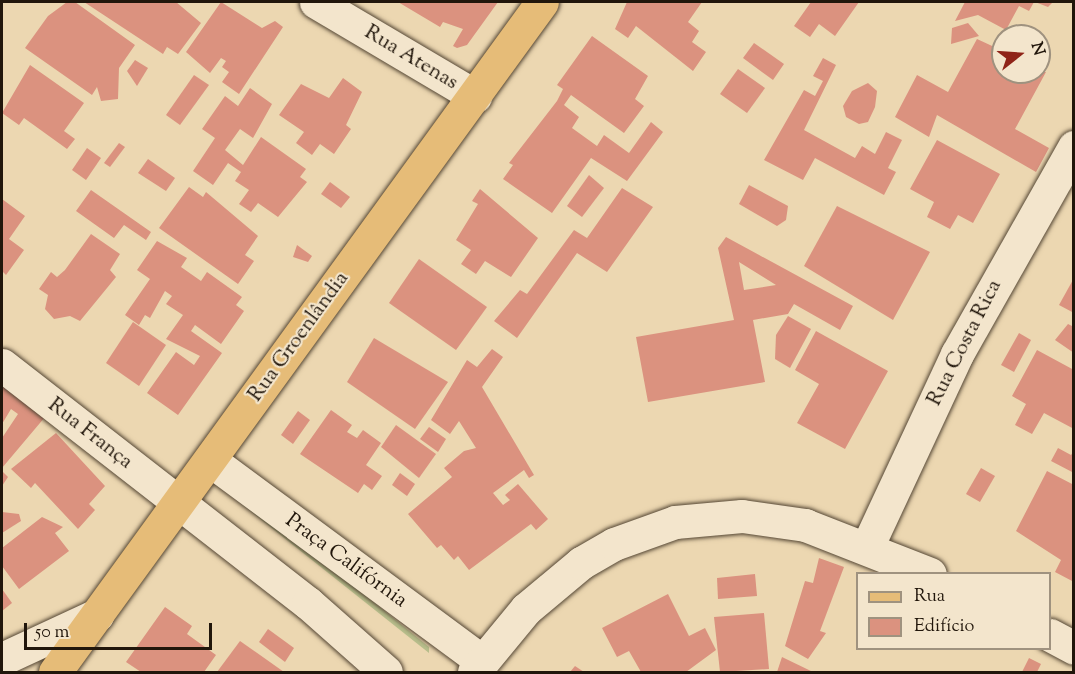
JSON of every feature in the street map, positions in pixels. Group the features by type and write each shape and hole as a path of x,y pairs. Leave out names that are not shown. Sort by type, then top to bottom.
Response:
{"main road":[{"name":"Rua Groenlândia","path":"56,672 542,2"}],"street":[{"name":"Rua Atenas","path":"316,2 475,96"},
{"name":"Rua Costa Rica","path":"868,546 957,354 1074,147"},
{"name":"Rua França","path":"2,365 179,503"},
{"name":"Praça Califórnia","path":"210,460 478,667"},
{"path":"179,503 308,603 386,672"},
{"path":"478,667 526,609 581,563 614,544 675,522 774,519 868,546 928,572"},
{"path":"2,658 97,615"},
{"path":"1051,636 1074,648"}],"green space":[{"path":"225,482 429,647 429,653 220,487"}],"building":[{"path":"67,2 75,2 135,45 119,68 118,99 101,101 97,87 92,95 25,48 48,16"},
{"path":"84,2 176,2 201,23 178,54 167,47 163,54"},
{"path":"221,2 262,28 275,21 283,27 239,94 222,82 229,72 222,67 226,61 221,58 210,73 186,52"},
{"path":"398,2 498,2 467,45 457,48 453,46 463,29 443,22 440,27"},
{"path":"627,2 702,2 688,22 699,31 692,42 706,52 693,71 636,26 628,38 615,29"},
{"path":"811,2 859,2 835,36 819,24 810,37 794,26"},
{"path":"965,2 1034,2 1029,11 1019,6 1009,24 995,24 978,15 955,21"},
{"path":"1035,2 1053,2 1048,7"},
{"path":"968,23 979,36 951,44 952,28"},
{"path":"592,36 648,76 635,99 644,106 624,133 571,95 564,105 579,117 572,128 597,146 604,135 629,153 651,122 663,132 627,181 591,158 552,213 503,179 513,165 509,163 557,101 563,89 557,85"},
{"path":"977,39 991,45 991,84 1039,84 1015,129 1049,148 1036,172 937,115 929,137 895,117 917,75 948,92"},
{"path":"754,43 784,64 773,80 743,58"},
{"path":"823,58 836,65 804,130 855,158 862,146 875,154 886,132 902,140 888,168 896,172 884,195 815,158 803,180 764,160 804,90 815,96 823,81 813,76"},
{"path":"135,60 148,68 137,86 127,71"},
{"path":"30,65 84,103 64,131 75,139 67,149 24,118 19,125 2,113"},
{"path":"738,69 765,88 747,113 720,94"},
{"path":"194,75 209,85 180,125 166,115"},
{"path":"343,78 362,92 346,125 351,129 334,154 320,144 312,155 296,143 304,132 279,115 301,84 329,98"},
{"path":"868,83 877,91 875,107 868,122 859,124 846,117 843,106 852,91"},
{"path":"250,88 272,104 253,138 240,129 225,150 243,165 261,137 306,169 300,177 307,182 278,217 258,203 251,212 239,204 249,190 235,181 241,172 228,163 213,185 193,171 215,138 202,129 225,96 238,106"},
{"path":"937,140 1000,174 973,223 958,215 950,229 927,217 934,202 910,189"},
{"path":"119,143 125,147 110,167 104,163"},
{"path":"87,148 101,158 86,180 72,170"},
{"path":"148,159 175,178 166,191 138,173"},
{"path":"589,175 604,188 582,217 567,206"},
{"path":"330,182 350,197 341,208 321,194"},
{"path":"749,185 788,206 786,220 777,226 739,204"},
{"path":"189,187 203,197 206,192 258,236 245,255 254,261 238,284 159,228"},
{"path":"622,188 653,207 607,272 577,253 517,338 494,321 520,290 527,294 574,230 587,238"},
{"path":"480,189 538,238 511,277 485,261 476,274 461,264 471,250 456,240 478,204 472,201"},
{"path":"91,190 151,232 146,240 124,225 114,238 76,211"},
{"path":"2,199 25,216 9,239 24,250 6,275 2,271"},
{"path":"837,206 930,252 893,320 804,266"},
{"path":"91,234 120,254 110,270 116,277 80,321 70,316 54,319 45,309 48,295 39,289 51,272 57,277 65,270"},
{"path":"726,237 853,306 840,330 794,304 788,314 753,320 765,382 648,402 636,337 734,320 718,248","holes":["739,262 776,285 744,290"]},
{"path":"157,241 187,258 181,267 201,281 207,272 242,297 236,305 244,311 221,344 195,325 191,331 222,353 178,415 147,393 176,352 194,365 200,356 166,339 183,315 166,304 172,296 165,291 150,318 145,315 139,325 125,315 150,279 137,270"},
{"path":"297,245 312,256 308,262 293,257"},
{"path":"419,259 487,307 456,350 389,303"},
{"path":"1074,278 1074,313 1059,305"},
{"path":"788,316 811,329 790,368 775,359 776,335"},
{"path":"133,322 166,345 139,386 106,363"},
{"path":"1068,324 1074,327 1074,353 1055,340"},
{"path":"816,331 888,371 845,449 797,423 819,384 795,370"},
{"path":"1019,333 1031,340 1014,372 1001,365"},
{"path":"374,338 448,382 415,429 347,382"},
{"path":"492,349 503,357 482,387 534,475 529,478 524,470 493,493 503,505 510,500 505,495 518,484 548,519 536,530 531,524 469,570 458,556 454,560 441,545 437,548 408,514 452,477 444,468 464,451 476,448 459,421 450,434 431,420 467,360 477,367"},
{"path":"1037,350 1074,370 1074,429 1044,413 1032,434 1015,425 1026,404 1012,396"},
{"path":"2,386 45,417 2,468 2,438 18,414 11,409 2,424"},
{"path":"331,410 352,425 347,432 357,438 363,430 381,443 366,465 382,476 372,490 364,484 358,493 300,454"},
{"path":"298,411 310,420 293,444 281,435"},
{"path":"396,425 436,454 419,478 381,447"},
{"path":"429,427 446,439 438,452 420,439"},
{"path":"56,433 105,486 89,504 95,510 78,529 35,483 31,488 11,469"},
{"path":"1058,448 1071,455 1074,451 1074,473 1051,461"},
{"path":"981,468 995,476 980,502 966,494"},
{"path":"2,471 8,477 2,486"},
{"path":"1047,471 1074,485 1074,582 1055,572 1061,560 1016,531"},
{"path":"400,473 415,484 407,496 392,485"},
{"path":"2,512 19,514 21,521 2,533"},
{"path":"42,517 63,527 55,533 69,551 19,589 2,566 2,548"},
{"path":"819,558 844,567 820,631 826,633 808,659 785,646 805,581 813,583"},
{"path":"755,574 757,596 718,599 717,578"},
{"path":"2,589 12,603 2,611"},
{"path":"668,594 689,636 705,628 716,650 686,672 641,672 629,651 617,657 602,628"},
{"path":"165,607 192,626 187,634 216,655 204,672 141,672 126,662"},
{"path":"764,613 769,669 720,672 714,617"},
{"path":"268,629 294,648 285,662 259,642"},
{"path":"240,641 284,672 217,672"},
{"path":"782,657 813,672 777,672"},
{"path":"1029,658 1041,664 1037,672 1022,672"},
{"path":"575,666 584,672 570,672"}]}
